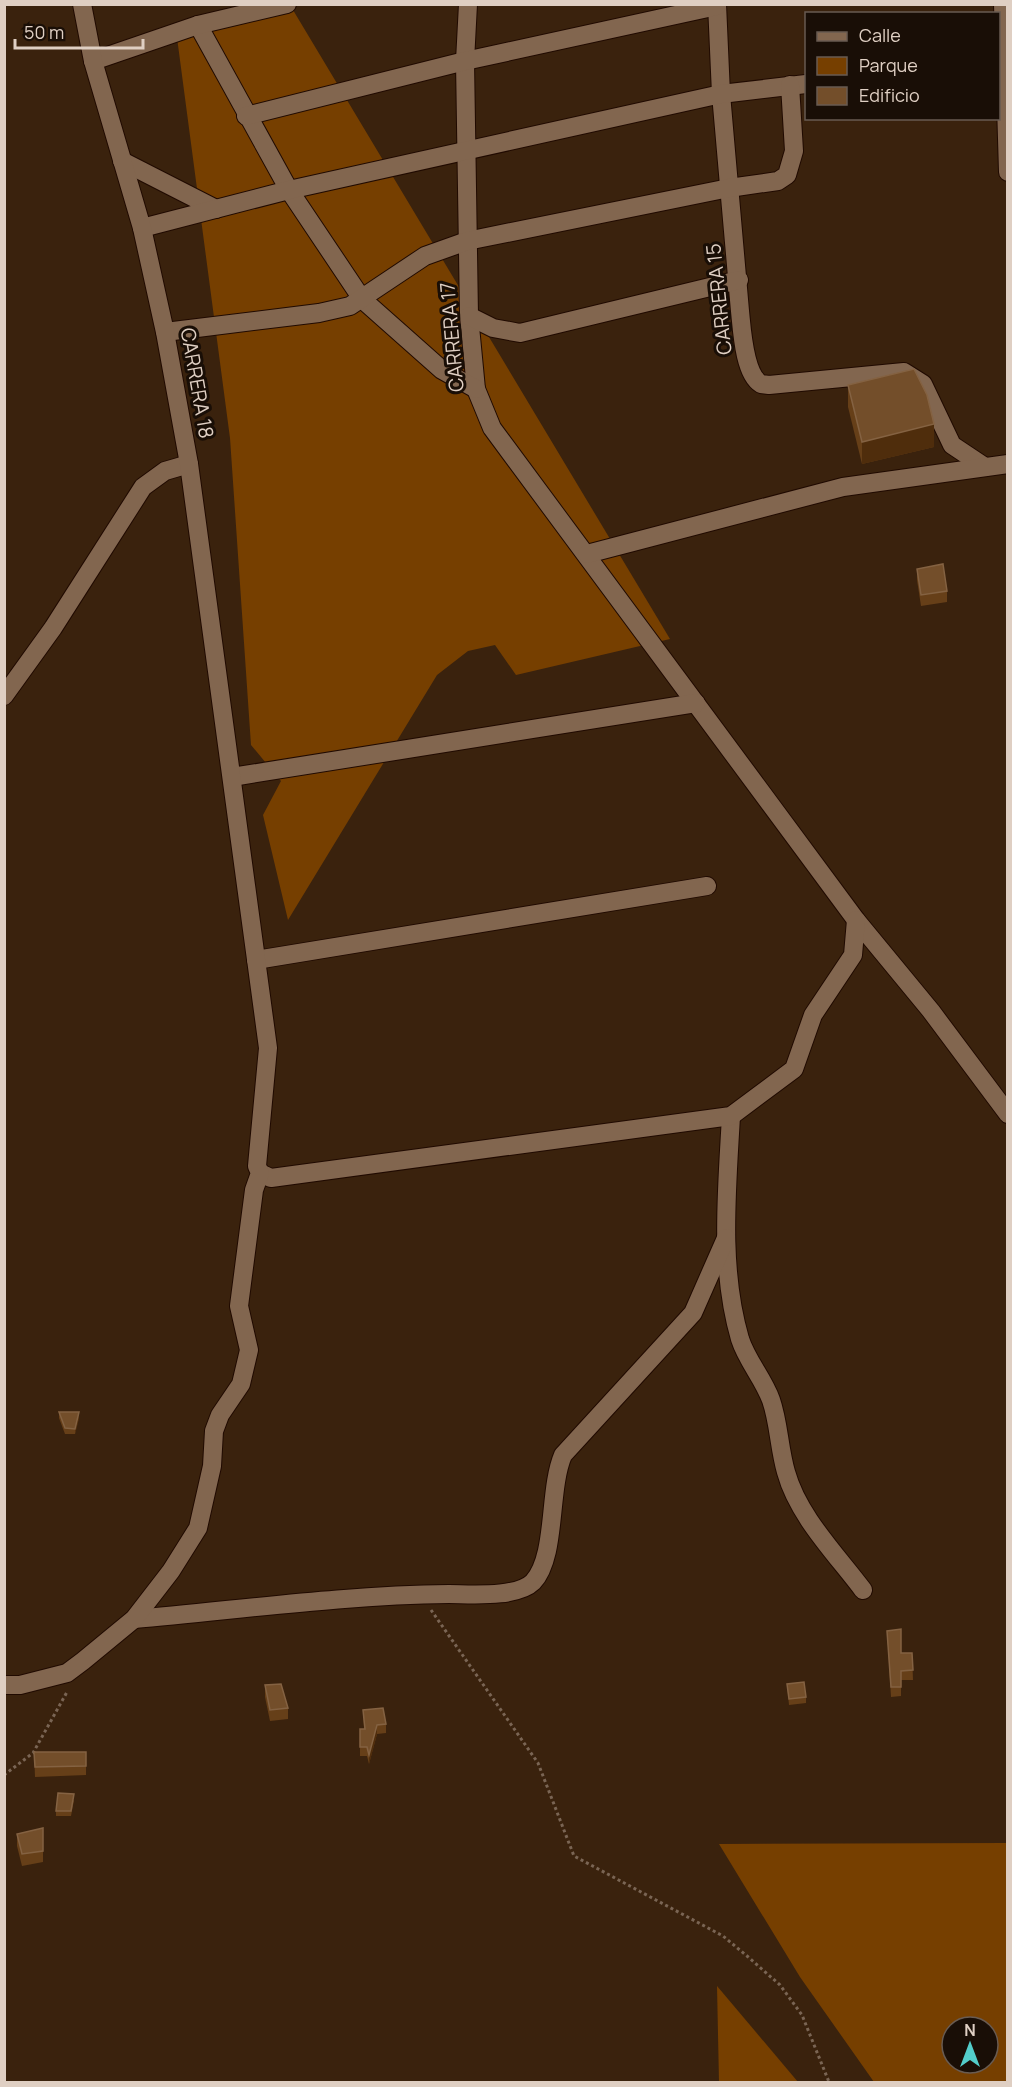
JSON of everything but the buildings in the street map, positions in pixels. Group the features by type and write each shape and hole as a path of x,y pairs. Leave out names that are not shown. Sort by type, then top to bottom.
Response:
{"street":[{"name":"CARRERA 18","path":"4,1685 20,1685 67,1672 83,1661 134,1619 171,1571 198,1528 212,1466 214,1431 220,1414 241,1384 249,1350 239,1306 254,1190 260,1173 257,1166 268,1048 189,465 165,332 142,228 93,61 82,4"},
{"path":"93,61 198,25 287,4"},
{"name":"CARRERA 17","path":"468,4 465,61 469,316 476,389 492,428 856,920 931,1011 1008,1114"},
{"path":"1003,4 1008,172"},
{"path":"246,116 465,61 717,5"},
{"name":"CARRERA 15","path":"717,5 721,94 744,341 749,366 757,382 769,385 904,372 922,384 940,426 952,445 985,467"},
{"path":"198,25 246,116 290,190 362,299 442,370 476,389"},
{"path":"142,228 290,190 721,94 798,85 794,151 787,175 778,182 729,188 467,241 425,256 350,306 319,313 165,332"},
{"path":"122,161 216,209"},
{"path":"469,316 493,328 520,333 739,280"},
{"path":"587,554 843,487 1008,464"},
{"path":"4,696 53,628 143,487 165,471 189,465"},
{"path":"232,777 696,703"},
{"path":"256,960 707,886"},
{"path":"260,1173 271,1178 730,1116 794,1069 813,1015 849,966 853,955 856,920"},
{"path":"730,1116 726,1238 735,1317 741,1339 747,1358 770,1400 786,1471 793,1491 811,1521 863,1590"},
{"path":"134,1619 419,1594 504,1593 532,1583 545,1561 555,1473 563,1455 693,1313 726,1238"}],"path":[{"path":"419,1594 538,1763 574,1856 723,1936 780,1985 802,2014 829,2082"},
{"path":"4,1775 33,1753 83,1661"}],"green space":[{"path":"290,5 670,639 516,675 495,645 468,651 437,675 288,920 263,815 281,781 251,745 230,438 176,30"},
{"path":"1007,1843 1007,2082 874,2082 800,1977 719,1844"},
{"path":"717,1986 798,2082 719,2082"}]}
